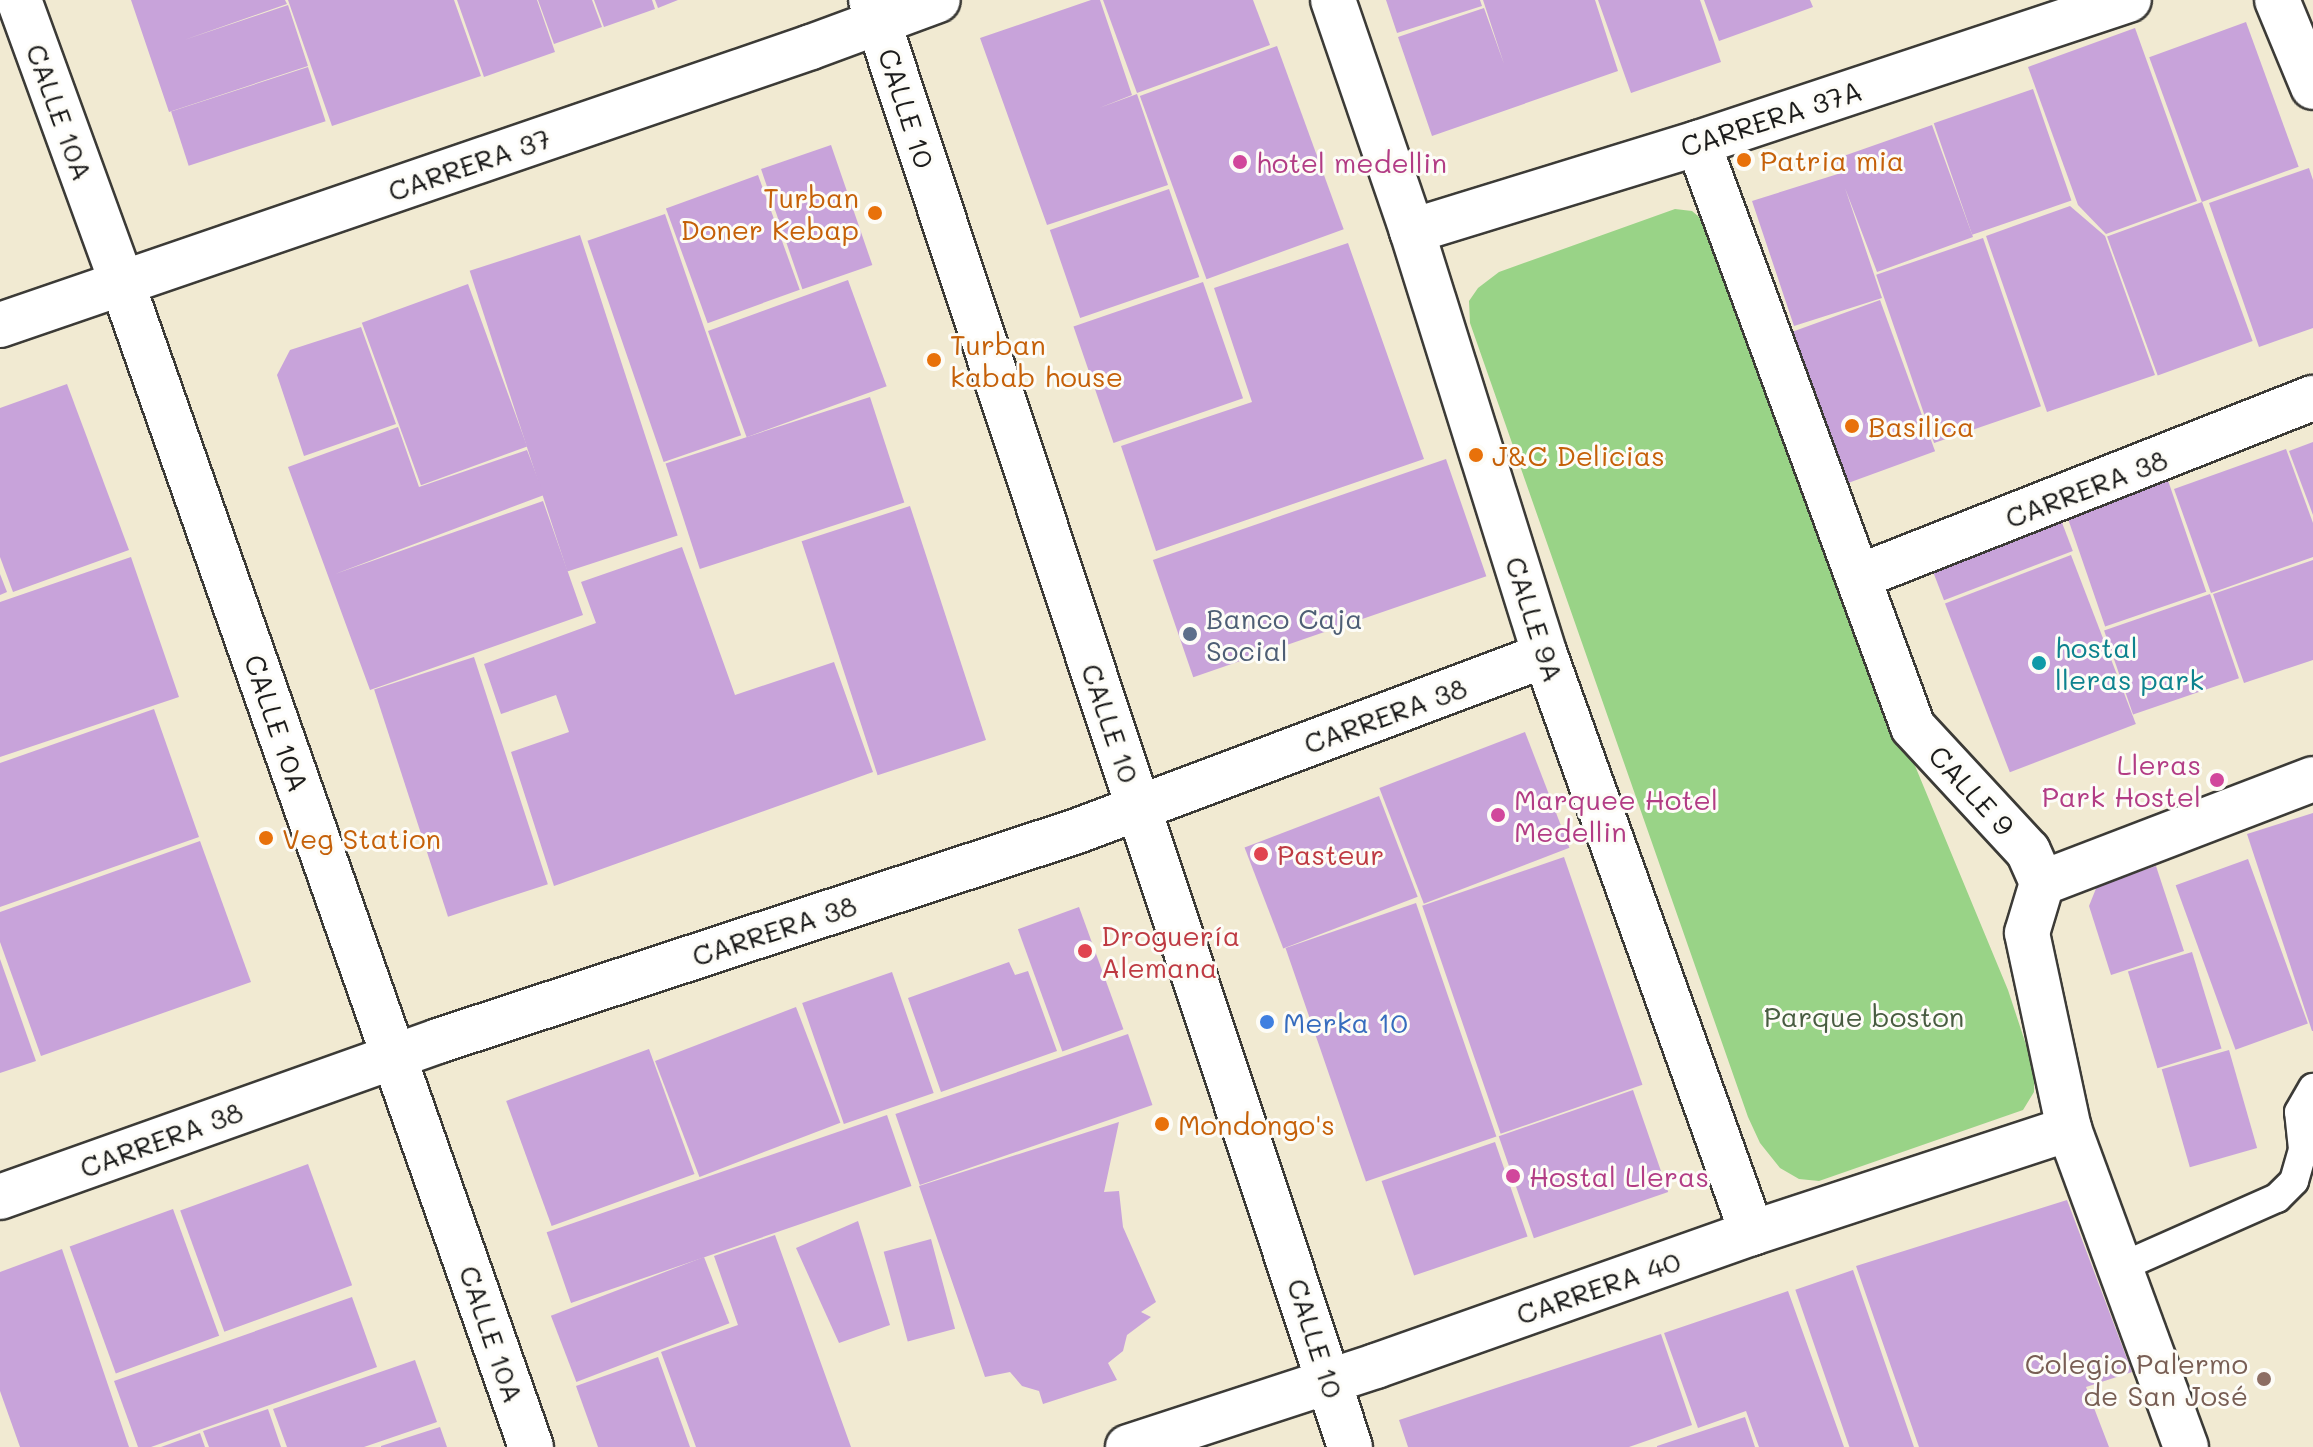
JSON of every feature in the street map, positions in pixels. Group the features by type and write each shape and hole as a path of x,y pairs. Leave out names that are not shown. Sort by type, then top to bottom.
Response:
{"street":[{"name":"CALLE 10A","path":"19,0 122,283 531,1447"},
{"name":"CARRERA 37","path":"0,325 874,11 938,0"},
{"name":"CALLE 9A","path":"1333,0 1412,231 1545,655 1752,1233"},
{"name":"CARRERA 37A","path":"1412,231 1698,143 2129,0"},
{"path":"2277,0 2313,87"},
{"name":"CALLE 10","path":"874,11 1331,1381 1350,1447"},
{"name":"CALLE 9","path":"1698,143 1913,727 2028,851 2042,883"},
{"name":"CARRERA 38","path":"1858,577 2313,398"},
{"name":"CARRERA 38","path":"0,1197 395,1056 1077,831 1545,655"},
{"path":"2186,1447 2069,1129 2027,933 2042,883 2313,779"},
{"name":"CARRERA 40","path":"1128,1447 1331,1381 1752,1233 2069,1129"}],"lane":[{"path":"2121,1267 2277,1198 2294,1181 2303,1149 2299,1112 2313,1088"}],"green space":[{"name":"Parque boston","path":"1675,209 1692,211 1705,222 1906,744 2008,990 2034,1069 2034,1092 2023,1110 1819,1181 1799,1179 1780,1168 1760,1143 1748,1117 1470,323 1469,301 1478,288 1499,272"}],"building":[{"path":"131,0 285,0 287,4 184,40 288,5 308,66 169,112"},
{"path":"288,0 454,0 481,76 332,126"},
{"path":"457,0 537,0 555,52 484,77"},
{"path":"538,0 592,0 602,27 554,44"},
{"path":"594,0 652,0 655,9 604,27"},
{"path":"655,0 678,0 658,8"},
{"path":"1091,0 1100,0 1132,95 1099,108 1137,94 1168,185 1047,225 980,38"},
{"path":"1103,0 1253,0 1270,45 1137,93"},
{"path":"1386,0 1480,0 1482,6 1397,33"},
{"path":"1483,0 1595,0 1618,71 1432,136 1398,37 1484,8 1504,64"},
{"path":"1598,0 1700,0 1721,62 1631,93"},
{"path":"1704,0 1810,0 1813,7 1719,41"},
{"path":"2246,22 2299,167 2202,202 2149,57"},
{"path":"2135,28 2197,201 2106,234 2078,205 2028,67"},
{"name":"hotel medellin","path":"1277,46 1344,229 1206,279 1140,96"},
{"path":"308,67 326,121 189,166 171,111"},
{"path":"2033,89 2071,201 1972,235 1934,123"},
{"path":"1932,125 1973,237 1877,272 1845,188 1882,298 1794,326 1752,201 1841,173 1835,159"},
{"path":"831,145 872,265 802,289 761,169"},
{"path":"2309,168 2313,180 2313,328 2259,347 2209,203"},
{"path":"758,175 800,290 708,323 666,209"},
{"path":"1169,189 1199,277 1080,318 1050,230"},
{"path":"2202,202 2253,341 2158,376 2107,237"},
{"path":"2070,206 2105,236 2155,375 2047,412 1986,236"},
{"path":"665,214 741,435 664,462 587,241"},
{"path":"580,235 678,536 567,571 470,271"},
{"path":"1983,238 2041,406 1934,443 1876,275"},
{"path":"1348,243 1424,459 1156,551 1121,446 1252,402 1214,288"},
{"path":"848,280 887,386 747,437 708,331"},
{"path":"1203,282 1243,398 1114,443 1073,327"},
{"path":"468,284 527,447 421,485 362,323"},
{"path":"1880,300 1935,451 1817,494 1762,343"},
{"path":"361,327 396,424 304,456 277,375 290,350"},
{"path":"67,384 129,550 13,592 0,557 0,408"},
{"path":"870,397 904,503 700,569 666,463"},
{"path":"398,427 419,487 527,450 544,495 335,574 543,501 583,615 370,690 288,467"},
{"path":"2313,442 2313,515 2289,451"},
{"path":"2286,449 2313,523 2313,557 2211,593 2174,489"},
{"path":"1446,459 1486,576 1193,677 1153,560"},
{"path":"2163,466 2206,592 2105,627 2062,501"},
{"path":"910,506 986,740 878,775 802,541"},
{"path":"2056,507 2073,551 1944,600 1927,556"},
{"path":"682,547 735,695 834,662 873,772 554,886 511,752 569,732 556,695 501,714 484,664 596,623 581,582"},
{"name":"hostal lleras park","path":"2071,555 2136,724 2010,772 1945,603"},
{"path":"131,557 179,697 0,757 0,602"},
{"path":"2313,560 2313,660 2244,683 2213,594"},
{"path":"0,574 7,592 0,595"},
{"path":"2210,594 2239,678 2133,715 2104,630"},
{"path":"474,657 548,884 448,917 374,689"},
{"path":"154,709 199,837 0,907 0,763"},
{"path":"1525,732 1569,848 1424,904 1379,788"},
{"path":"1379,796 1418,897 1283,948 1245,848"},
{"path":"2313,813 2313,1031 2312,1031 2247,834"},
{"path":"200,841 251,982 41,1056 0,942 0,912"},
{"path":"1564,857 1642,1085 1501,1134 1422,906"},
{"path":"2248,859 2308,1023 2235,1050 2176,885"},
{"path":"2156,866 2184,951 2111,975 2089,906 2097,886"},
{"path":"1416,903 1496,1137 1366,1181 1286,948"},
{"path":"1079,907 1123,1029 1062,1051 1018,929"},
{"path":"2192,952 2222,1049 2157,1068 2128,972"},
{"path":"0,959 36,1061 0,1073"},
{"path":"1009,962 1015,975 1028,971 1057,1051 941,1092 908,998"},
{"path":"892,972 934,1093 844,1124 802,1003"},
{"path":"796,1007 840,1123 699,1177 655,1061"},
{"path":"1128,1034 1152,1105 920,1185 895,1114"},
{"path":"649,1049 694,1174 552,1226 506,1101"},
{"path":"2229,1050 2257,1148 2190,1167 2162,1069"},
{"path":"1633,1090 1668,1192 1534,1238 1499,1136"},
{"path":"887,1115 911,1186 571,1303 547,1232"},
{"path":"1119,1122 1104,1192 1119,1191 1123,1227 1156,1302 1141,1312 1151,1317 1127,1335 1123,1351 1108,1363 1117,1380 1043,1404 1039,1391 1022,1386 1010,1372 985,1377 919,1186"},
{"path":"1495,1142 1528,1237 1414,1276 1382,1181"},
{"path":"308,1164 352,1285 224,1332 180,1211"},
{"path":"2067,1200 2132,1372 2086,1387 2109,1447 1919,1447 1856,1266"},
{"path":"173,1209 219,1336 116,1373 70,1247"},
{"path":"858,1221 890,1325 839,1343 796,1248"},
{"path":"775,1235 851,1447 696,1447 661,1352 738,1325 714,1256"},
{"path":"931,1239 955,1329 908,1342 884,1252"},
{"path":"62,1249 129,1447 20,1447 0,1391 0,1272"},
{"path":"704,1257 729,1323 576,1382 551,1316"},
{"path":"1853,1270 1914,1447 1849,1447 1795,1290"},
{"path":"1788,1291 1844,1447 1759,1447 1746,1411 1698,1428 1664,1333"},
{"path":"352,1297 377,1367 151,1447 138,1447 114,1381"},
{"path":"1661,1334 1692,1425 1629,1447 1408,1447 1399,1420"},
{"path":"658,1357 690,1447 598,1447 576,1386"},
{"path":"415,1360 437,1422 364,1447 287,1447 273,1409"},
{"path":"268,1409 281,1447 209,1447 203,1431"},
{"path":"1745,1417 1755,1447 1657,1447 1657,1446"},
{"path":"440,1427 447,1447 381,1447 381,1446"},
{"path":"200,1433 205,1447 161,1447"}],"place":[{"name":"Patria mia","path":"1744,160"},
{"name":"hotel medellin","path":"1240,162"},
{"name":"Turban Doner Kebap","path":"875,213"},
{"name":"Turban kabab house","path":"934,360"},
{"name":"Basilica","path":"1852,426"},
{"name":"J&C Delicias","path":"1476,455"},
{"name":"Banco Caja Social","path":"1190,634"},
{"name":"hostal lleras park","path":"2039,663"},
{"name":"Lleras Park Hostel","path":"2217,780"},
{"name":"Marquee Hotel Medellin","path":"1498,815"},
{"name":"Veg Station","path":"266,838"},
{"name":"Pasteur","path":"1261,854"},
{"name":"Droguería Alemana","path":"1085,951"},
{"name":"Merka 10","path":"1267,1022"},
{"name":"Mondongo's","path":"1162,1124"},
{"name":"Hostal Lleras","path":"1513,1176"},
{"name":"Colegio Palermo de San José","path":"2264,1379"}]}
